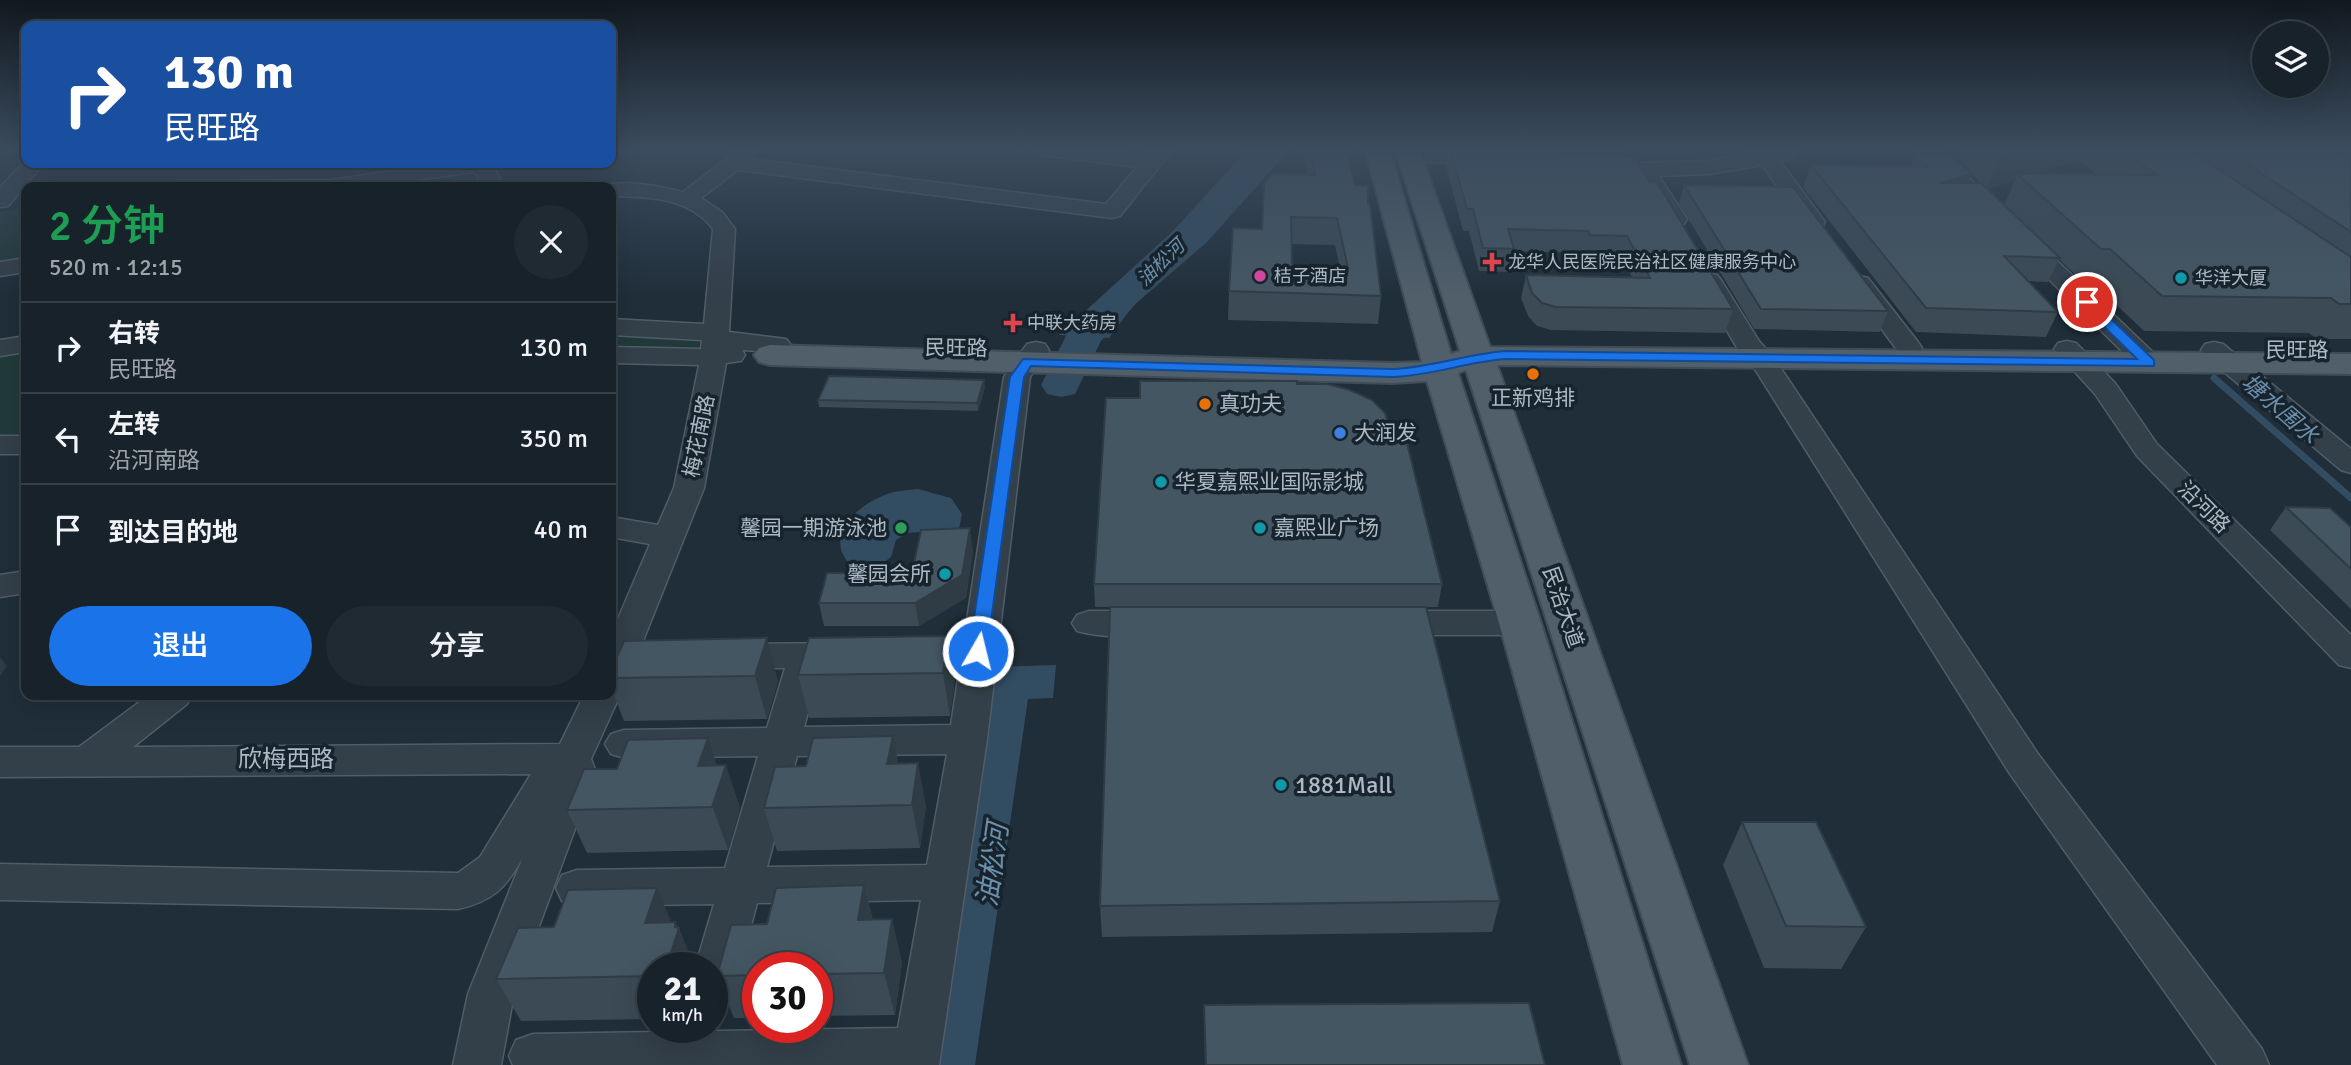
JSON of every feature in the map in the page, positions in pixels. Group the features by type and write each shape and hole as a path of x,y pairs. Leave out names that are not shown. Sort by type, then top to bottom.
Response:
{"main road":[{"name":"民治大道","path":"1396,199 1458,358 1719,1065"},
{"name":"民治大道","path":"1419,199 1520,623 1652,1065"},
{"name":"民旺路","path":"773,349 1037,356 1392,373 1458,358 1909,348 2073,356"},
{"name":"民旺路","path":"1755,352 2223,356 2351,351"},
{"name":"民旺路","path":"2223,356 2351,364"}],"street":[{"name":"梅花南路","path":"616,664 689,488 714,346 724,229 709,213 687,199"},
{"path":"1015,199 1112,211 1122,199"},
{"path":"1663,199 1688,240"},
{"path":"1803,199 1831,244"},
{"path":"0,209 21,206"},
{"path":"2007,226 2142,356"},
{"path":"1699,262 2024,764 2245,1065"},
{"path":"1847,265 1909,348"},
{"path":"0,269 21,266"},
{"name":"民旺路","path":"616,327 702,331 714,346"},
{"path":"0,348 21,345"},
{"name":"民旺路","path":"616,355 714,346 773,349"},
{"path":"723,1043 916,1058 968,739 965,651 1017,377 1037,356"},
{"name":"沿河路","path":"2073,356 2105,389 2147,450 2351,656"},
{"path":"2223,356 2351,464"},
{"path":"0,445 21,445"},
{"path":"616,528 668,537"},
{"path":"0,586 21,583"},
{"path":"1089,623 1184,623"},
{"path":"1362,623 1520,623"},
{"path":"697,656 885,654"},
{"path":"722,952 806,656"},
{"path":"616,666 656,657"},
{"path":"85,763 167,700"},
{"path":"0,882 458,891 472,888 484,880 502,859 552,772 572,759 600,700"},
{"path":"624,744 968,739"},
{"path":"477,1065 491,994 577,772 572,759"},
{"name":"欣梅西路","path":"0,762 572,759"},
{"path":"577,888 945,882"},
{"path":"533,1056 675,1043"}],"green space":[{"path":"21,208 21,261 0,265 0,212"},
{"path":"616,330 684,332 700,336 703,344 691,351 616,350"},
{"path":"21,348 21,437 0,437 0,351"}],"water":[{"path":"1202,199 1246,199 1207,242 1133,306 1109,338 1059,335 1172,232"},
{"name":"馨园一期游泳池","path":"918,489 951,498 962,514 959,529 907,533 896,540 891,557 880,565 865,568 849,563 842,553 840,543 846,524 853,516 861,508 885,495"},
{"path":"1056,665 1053,698 1028,699 975,1065 937,1065 995,667"}],"building":[{"path":"1263,199 1368,199 1381,296 1229,291 1233,228 1262,229","holes":["1291,217 1337,218 1348,268 1292,267"]},
{"path":"1464,199 1667,199 1733,309 1556,307 1542,303 1532,293 1526,275 1650,278 1627,236 1590,235 1588,231 1508,229 1514,249 1483,248 1473,209 1467,209"},
{"path":"1693,199 1802,199 1888,311 1761,309"},
{"path":"1838,199 1998,199 2060,258 2004,256 2058,312 1926,308"},
{"path":"2045,199 2263,199 2351,257 2351,304 2339,304 2331,298 2162,296 2110,249 2101,249"},
{"path":"2300,199 2351,199 2351,232"},
{"path":"829,376 984,380 977,403 818,400"},
{"name":"嘉熙业广场","path":"1140,381 1297,381 1297,384 1327,384 1372,400 1385,413 1389,427 1403,427 1442,584 1094,584 1106,398 1140,398"},
{"path":"2286,507 2330,508 2351,527 2351,569"},
{"path":"970,528 962,575 915,603 819,603 827,573 912,573 921,530"},
{"name":"1881Mall","path":"1110,607 1426,607 1500,901 1100,906"},
{"path":"949,636 943,673 798,675 809,638"},
{"path":"767,638 755,676 616,678 616,659 624,641"},
{"path":"893,736 887,764 918,763 912,805 764,808 775,767 806,766 813,738"},
{"path":"708,738 698,766 726,765 712,807 567,810 584,769 617,769 628,740"},
{"path":"1742,822 1816,822 1866,927 1786,926"},
{"path":"864,885 858,920 892,919 884,973 833,974 833,952 742,952 742,975 728,976 728,952 724,952 731,925 767,924 776,888"},
{"path":"657,888 645,923 675,922 675,927 679,928 671,952 637,952 637,976 496,979 518,928 554,927 568,890"},
{"path":"1529,1003 1545,1065 1206,1065 1204,1005"}],"waterway":[{"name":"油松河","path":"1061,385 1084,336 1129,292"},
{"name":"塘水围水","path":"2214,378 2351,498"}],"place":[{"name":"龙华人民医院民治社区健康服务中心","path":"1492,262"},
{"name":"桔子酒店","path":"1260,276"},
{"name":"华洋大厦","path":"2181,278"},
{"name":"中联大药房","path":"1013,323"},
{"name":"正新鸡排","path":"1533,374"},
{"name":"真功夫","path":"1205,404"},
{"name":"大润发","path":"1340,433"},
{"name":"华夏嘉熙业国际影城","path":"1161,482"},
{"name":"馨园一期游泳池","path":"901,528"},
{"name":"嘉熙业广场","path":"1260,528"},
{"name":"馨园会所","path":"945,574"},
{"name":"1881Mall","path":"1281,785"}],"route":[{"path":"978,651 1017,377 1027,362 1392,373 1441,369 1467,359 1505,355 2149,363 2087,302"}]}
